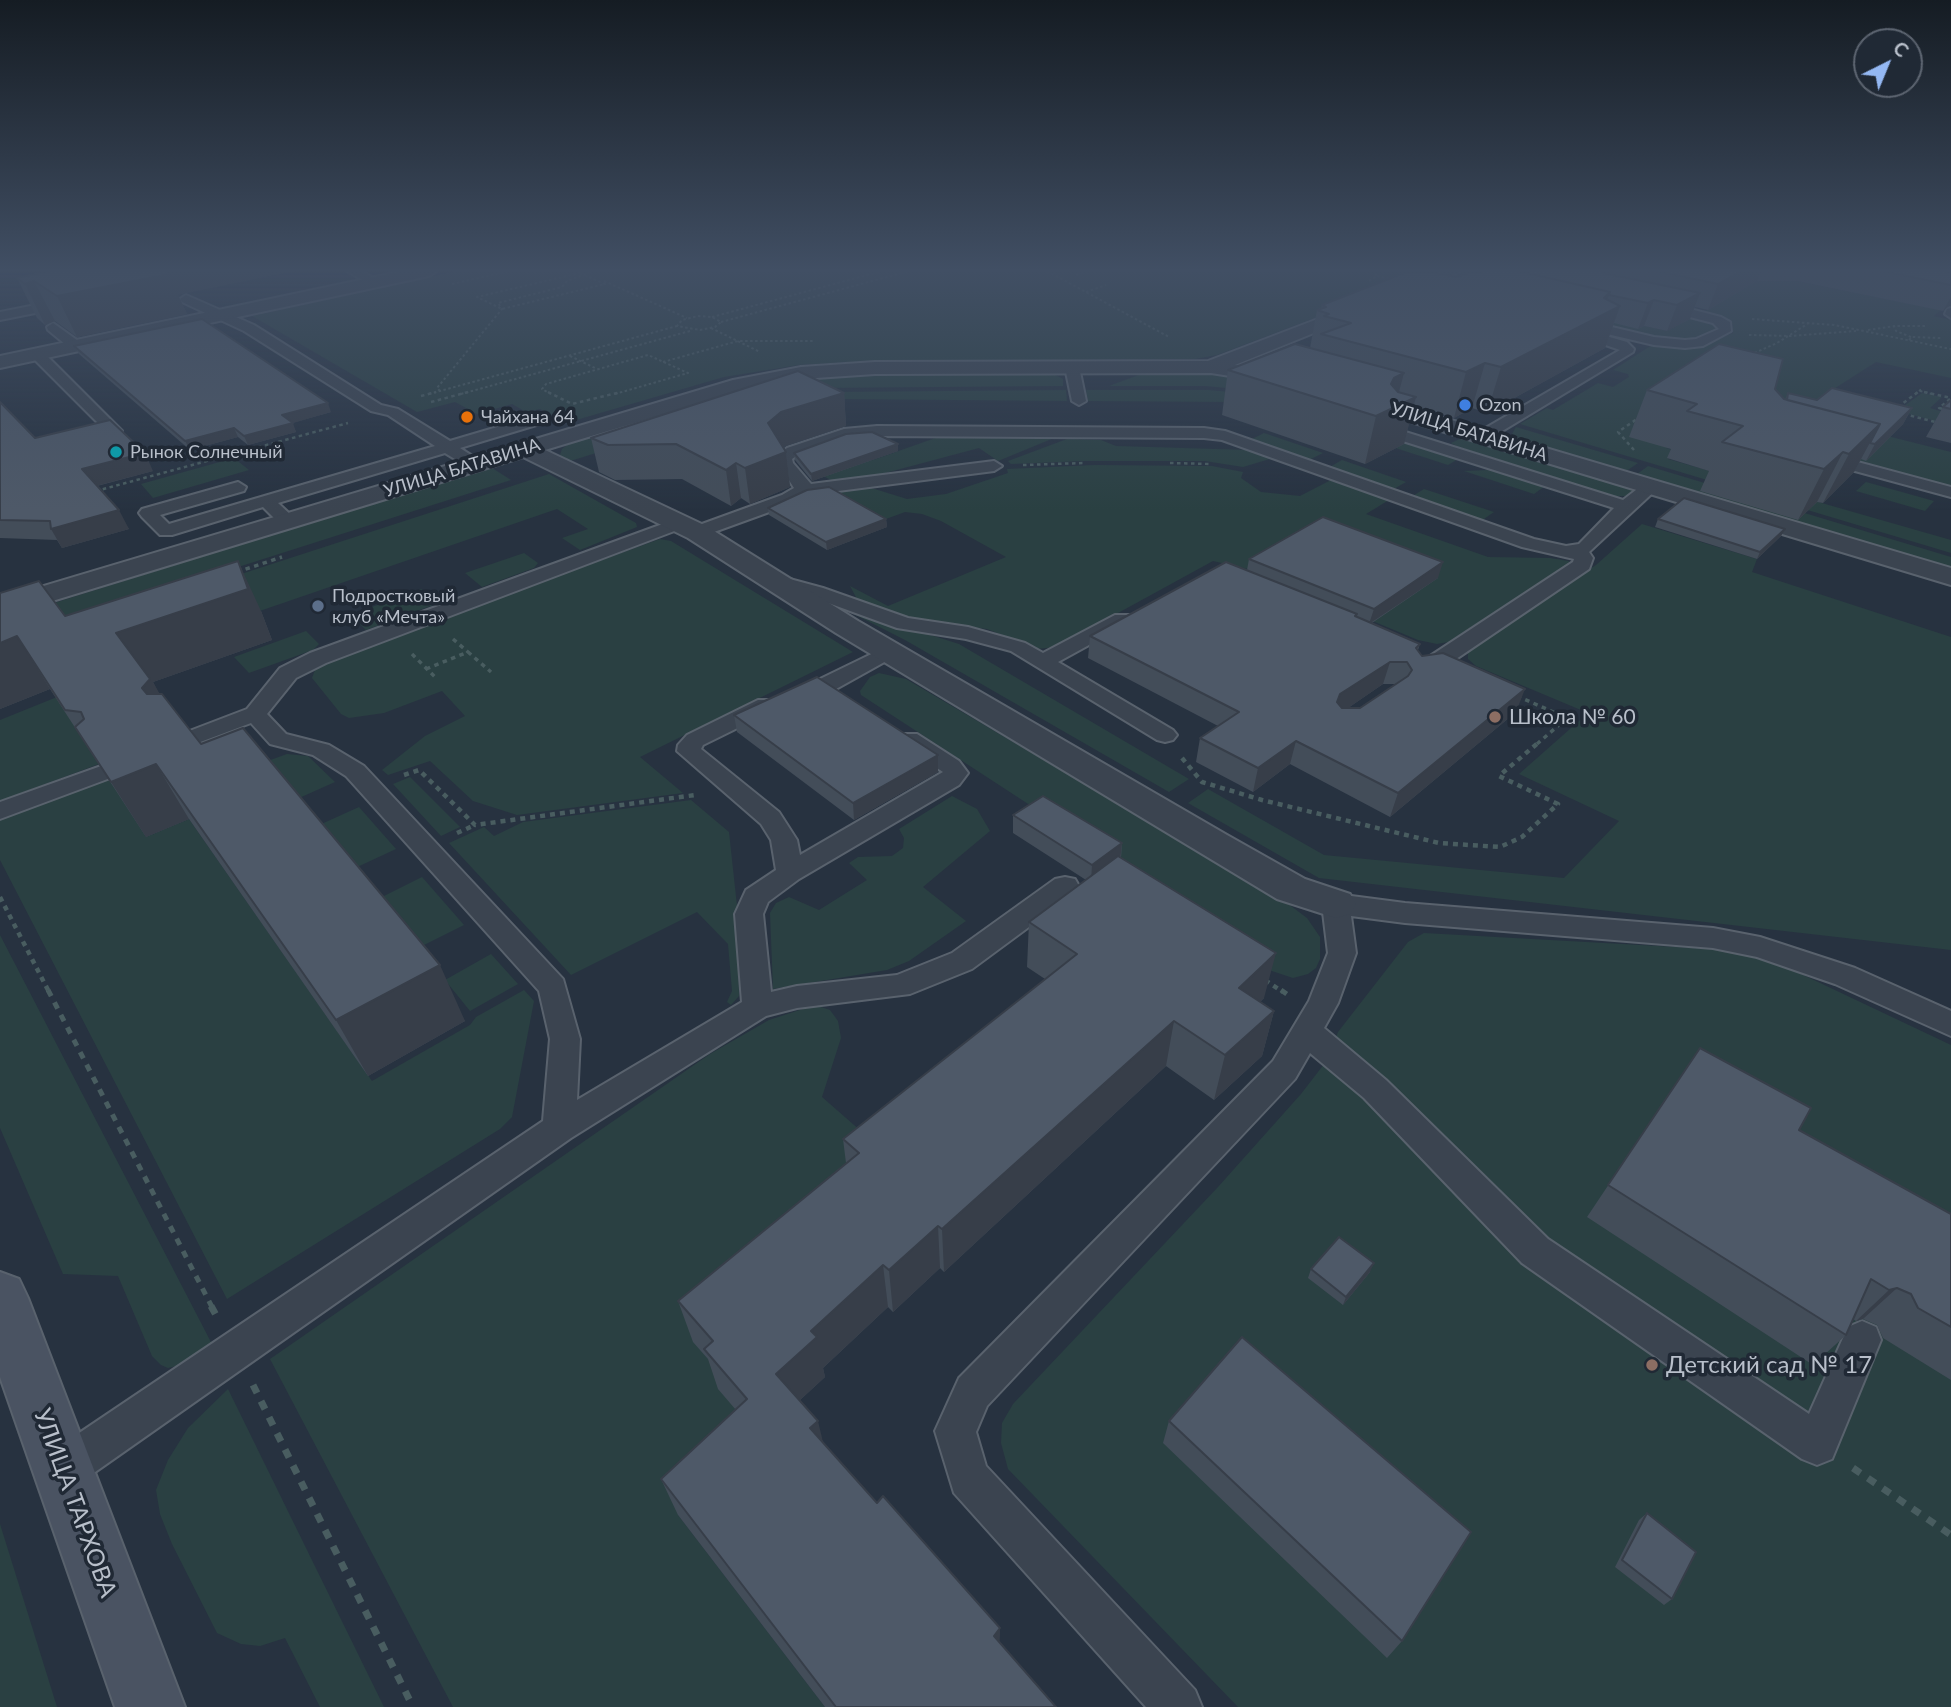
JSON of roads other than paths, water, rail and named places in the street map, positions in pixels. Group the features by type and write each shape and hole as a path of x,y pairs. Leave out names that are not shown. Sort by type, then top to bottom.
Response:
{"main road":[{"name":"УЛИЦА ТАРХОВА","path":"0,1298 150,1707"}],"street":[{"path":"0,362 53,351"},
{"path":"1211,367 1255,351"},
{"name":"УЛИЦА БАТАВИНА","path":"0,608 733,386 785,376 875,368 1211,367 1298,382"},
{"name":"УЛИЦА БАТАВИНА","path":"1336,392 1951,577"},
{"path":"524,449 688,528 1291,889 1336,904"}],"lane":[{"path":"282,351 376,408 393,412 474,464"},
{"path":"1483,436 1627,351"},
{"path":"37,354 114,431"},
{"path":"1072,367 1079,401"},
{"path":"1412,415 1390,429 1393,433 1626,506"},
{"path":"239,487 148,513 166,531 538,420"},
{"path":"802,489 803,485 785,464 783,457 811,444 844,434 1083,426 1204,433 1226,436 1553,551 1578,551 1626,506 1651,487"},
{"path":"1807,453 1951,492"},
{"path":"187,740 254,714 288,673 318,657 688,528 788,499 802,489 994,466"},
{"path":"266,501 287,520"},
{"path":"1412,651 1430,666 1582,565 1584,558 1578,551"},
{"path":"774,581 816,592 904,624 993,638 1018,647 1165,735"},
{"path":"1044,661 1137,611"},
{"path":"850,699 817,685 890,651"},
{"path":"783,697 690,745 689,751 771,818 784,840 790,873"},
{"path":"254,714 278,739 321,750 355,771 553,987 565,1039 559,1128"},
{"path":"757,1007 749,914 756,897 790,873 950,780 956,773 951,766 895,729"},
{"path":"0,811 104,772"},
{"path":"62,1469 559,1128 757,1007 797,997 900,986 962,961 1065,886"},
{"path":"1178,1707 970,1478 955,1431 973,1392 1284,1070 1312,1023 1342,953 1336,904 1405,913 1713,938 1760,947 1845,976 1951,1024"},
{"path":"1312,1023 1535,1251 1817,1444 1862,1340"}],"place":[{"name":"Ozon","path":"1465,405"},
{"name":"Чайхана 64","path":"467,417"},
{"name":"Рынок Солнечный","path":"116,452"},
{"name":"Подростковый клуб «Мечта»","path":"318,606"},
{"name":"Школа № 60","path":"1495,717"},
{"name":"Детский сад № 17","path":"1652,1365"}]}
